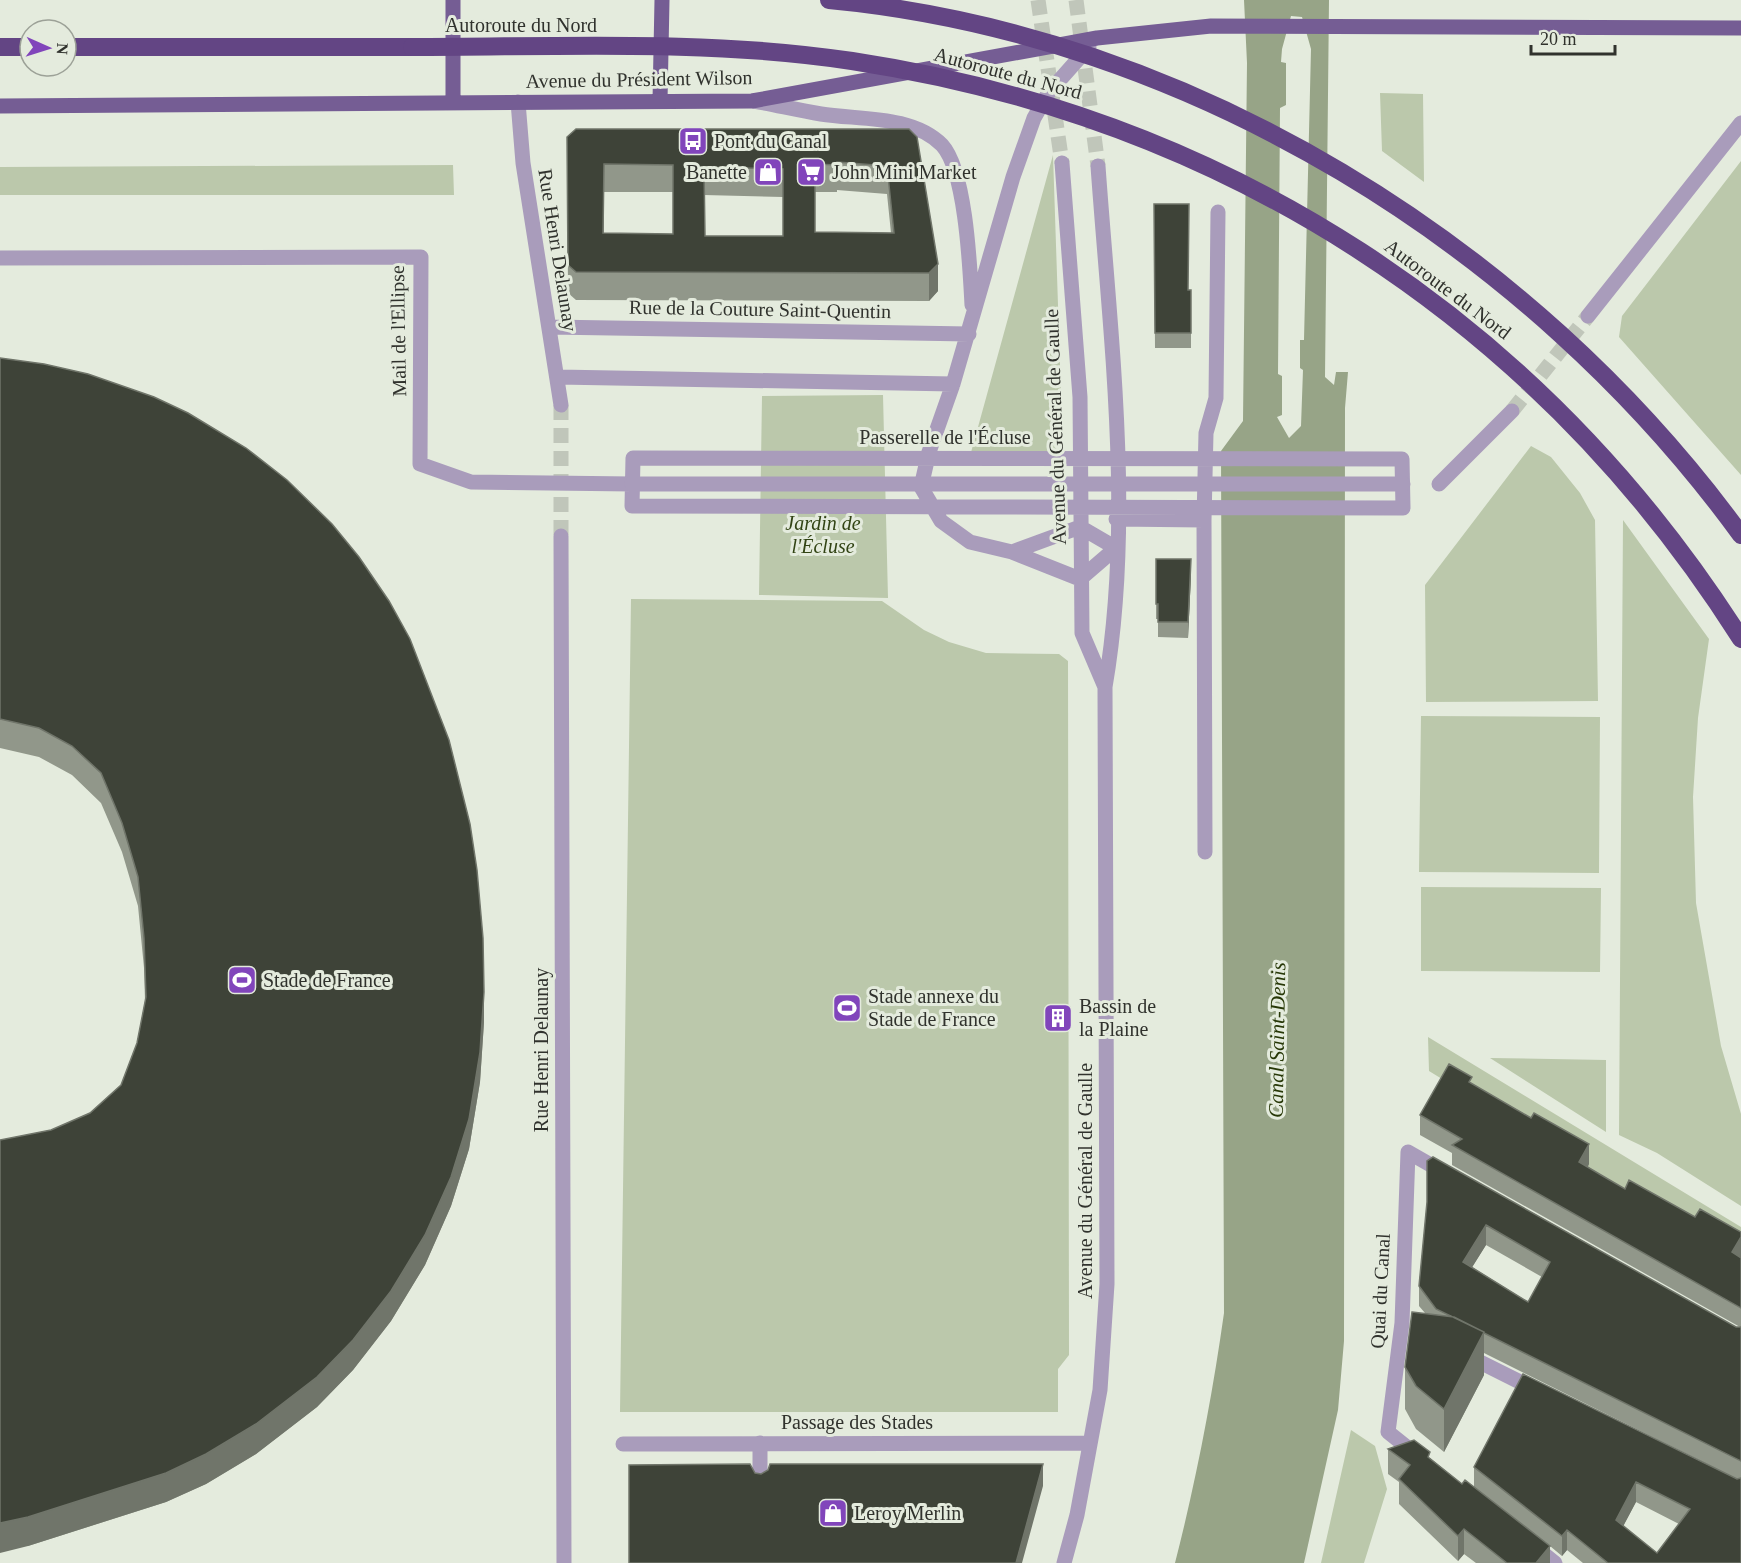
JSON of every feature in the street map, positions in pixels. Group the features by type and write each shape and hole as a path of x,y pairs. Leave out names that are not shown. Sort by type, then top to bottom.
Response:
{"highway":[{"name":"Autoroute du Nord","path":"829,0 947,19 1053,46 1160,83 1255,125 1311,154 1448,241 1577,347 1688,466 1741,535"},
{"path":"0,47 18,47"},
{"name":"Autoroute du Nord","path":"78,47 694,49 848,61 926,74 1017,96 1122,130 1188,157 1284,206 1353,246 1446,312 1490,348 1541,393 1622,476 1711,592 1741,639"}],"main road":[{"path":"453,0 453,102"},
{"path":"660,101 662,0"},
{"name":"Avenue du Président Wilson","path":"0,106 752,101 1097,38 1211,26 1741,28"}],"street":[{"path":"1012,552 1080,527 1116,548 1080,579 1012,552 970,542 941,521 921,487 929,452 953,384 1013,177 1034,118 1049,92 1097,38"},
{"path":"752,101 822,114 890,122 924,131 942,146 955,171 970,255 970,327"},
{"name":"Rue Henri Delaunay","path":"518,102 523,163 561,405"},
{"path":"1588,316 1741,123"},
{"name":"Avenue du Général de Gaulle","path":"1062,162 1080,397 1082,633 1105,687"},
{"name":"Avenue du Général de Gaulle","path":"1064,1563 1077,1515 1100,1390 1107,1284 1105,687 1115,627 1117,443 1098,166"},
{"path":"1205,852 1204,520 1206,433 1216,398 1218,212"},
{"name":"Mail de l'Ellipse","path":"0,258 421,256 420,464 471,483 632,484"},
{"name":"Rue de la Couture Saint-Quentin","path":"550,327 970,327"},
{"path":"558,377 953,384"},
{"path":"1439,484 1512,411"},
{"name":"Passerelle de l'Écluse","path":"633,458 1402,459 1403,508 632,506 632,484 633,458"},
{"path":"632,484 1402,484"},
{"path":"1116,519 1204,520"},
{"name":"Rue Henri Delaunay","path":"561,536 564,1563"},
{"name":"Quai du Canal","path":"1434,1468 1388,1432 1407,1326 1408,1152 1460,1181"},
{"path":"1455,1349 1550,1396"},
{"path":"760,1443 760,1487"},
{"name":"Passage des Stades","path":"624,1444 1090,1443"},
{"path":"1518,1534 1555,1563"}],"green space":[{"path":"1380,93 1423,94 1424,182 1382,151"},
{"path":"1053,155 1063,455 970,456"},
{"path":"1741,161 1741,475 1619,337 1622,316"},
{"path":"453,165 454,195 0,195 0,167"},
{"name":"Jardin de l'Écluse","path":"883,395 888,598 759,595 762,396"},
{"path":"1531,446 1551,457 1580,493 1595,520 1598,701 1426,702 1425,585"},
{"path":"1623,520 1709,639 1698,718 1693,797 1696,903 1721,1046 1741,1114 1741,1206 1657,1153 1619,1135"},
{"name":"Stade annexe du Stade de France","path":"631,599 882,601 924,630 949,642 986,653 1059,654 1068,661 1069,1355 1058,1369 1058,1412 620,1412"},
{"path":"1421,716 1600,717 1599,873 1419,872"},
{"path":"1421,887 1601,888 1600,972 1421,971"},
{"path":"1428,1037 1741,1227 1741,1262 1429,1071"},
{"path":"1490,1058 1606,1060 1606,1132"},
{"path":"1351,1430 1375,1446 1387,1489 1364,1563 1321,1563"}],"water":[{"name":"Canal Saint-Denis","path":"1244,0 1329,0 1325,377 1334,385 1336,372 1348,372 1345,408 1344,1341 1338,1410 1304,1563 1175,1563 1203,1439 1224,1313 1221,451 1243,421 1247,63","holes":["1291,16 1302,17 1311,49 1304,340 1300,340 1300,368 1303,370 1301,426 1289,438 1277,417 1282,415 1282,376 1278,374 1280,108 1286,105 1286,63 1281,62"]}],"building":[{"path":"576,129 909,129 917,137 938,264 929,273 576,272 568,265 567,137","holes":["837,162 887,166 894,233 815,232 815,164 837,165","604,164 673,165 673,234 603,233","704,167 783,169 783,236 705,236"]},
{"path":"1154,204 1189,204 1188,290 1191,290 1191,333 1155,333"},
{"name":"Stade de France","path":"0,358 44,364 88,374 154,397 188,413 246,448 287,480 332,524 359,557 389,601 410,639 449,740 470,824 477,870 483,938 484,992 480,1052 469,1119 451,1177 425,1235 391,1291 353,1340 317,1377 256,1424 206,1454 166,1473 28,1517 0,1523 0,1140 51,1130 90,1113 121,1085 137,1043 146,997 144,938 138,877 122,823 101,773 72,746 39,728 0,719"},
{"path":"1156,559 1191,559 1188,622 1158,622"},
{"path":"1449,1064 1472,1077 1469,1082 1531,1118 1534,1113 1589,1144 1579,1162 1625,1189 1629,1180 1695,1217 1700,1209 1741,1232 1741,1237 1732,1252 1741,1258 1741,1308 1452,1145 1462,1139 1420,1115"},
{"path":"1433,1157 1736,1327 1741,1327 1741,1461 1436,1309 1419,1286 1427,1202 1427,1161","holes":["1486,1225 1550,1262 1528,1302 1463,1262"]},
{"path":"1412,1312 1454,1317 1484,1332 1444,1409 1416,1386 1405,1367"},
{"path":"1523,1374 1737,1479 1741,1478 1741,1563 1608,1563 1567,1530 1562,1536 1474,1467","holes":["1636,1482 1690,1509 1657,1553 1616,1520"]},
{"path":"1414,1440 1430,1452 1428,1457 1462,1484 1465,1480 1550,1546 1536,1563 1507,1563 1464,1529 1458,1536 1399,1479 1410,1465 1388,1449"},
{"name":"Leroy Merlin","path":"750,1464 755,1473 761,1474 768,1470 770,1464 1043,1464 1016,1563 629,1563 629,1465"}],"tunnel":[{"path":"1038,0 1062,163"},
{"path":"1076,0 1098,166"},
{"path":"1512,411 1588,316"},
{"path":"561,405 561,536"}],"place":[{"name":"Pont du Canal","path":"693,141"},
{"name":"Banette","path":"768,172"},
{"name":"John Mini Market","path":"811,172"},
{"name":"Stade de France","path":"242,980"},
{"name":"Stade annexe du Stade de France","path":"847,1008"},
{"name":"Bassin de la Plaine","path":"1058,1018"},
{"name":"Leroy Merlin","path":"833,1513"}]}
